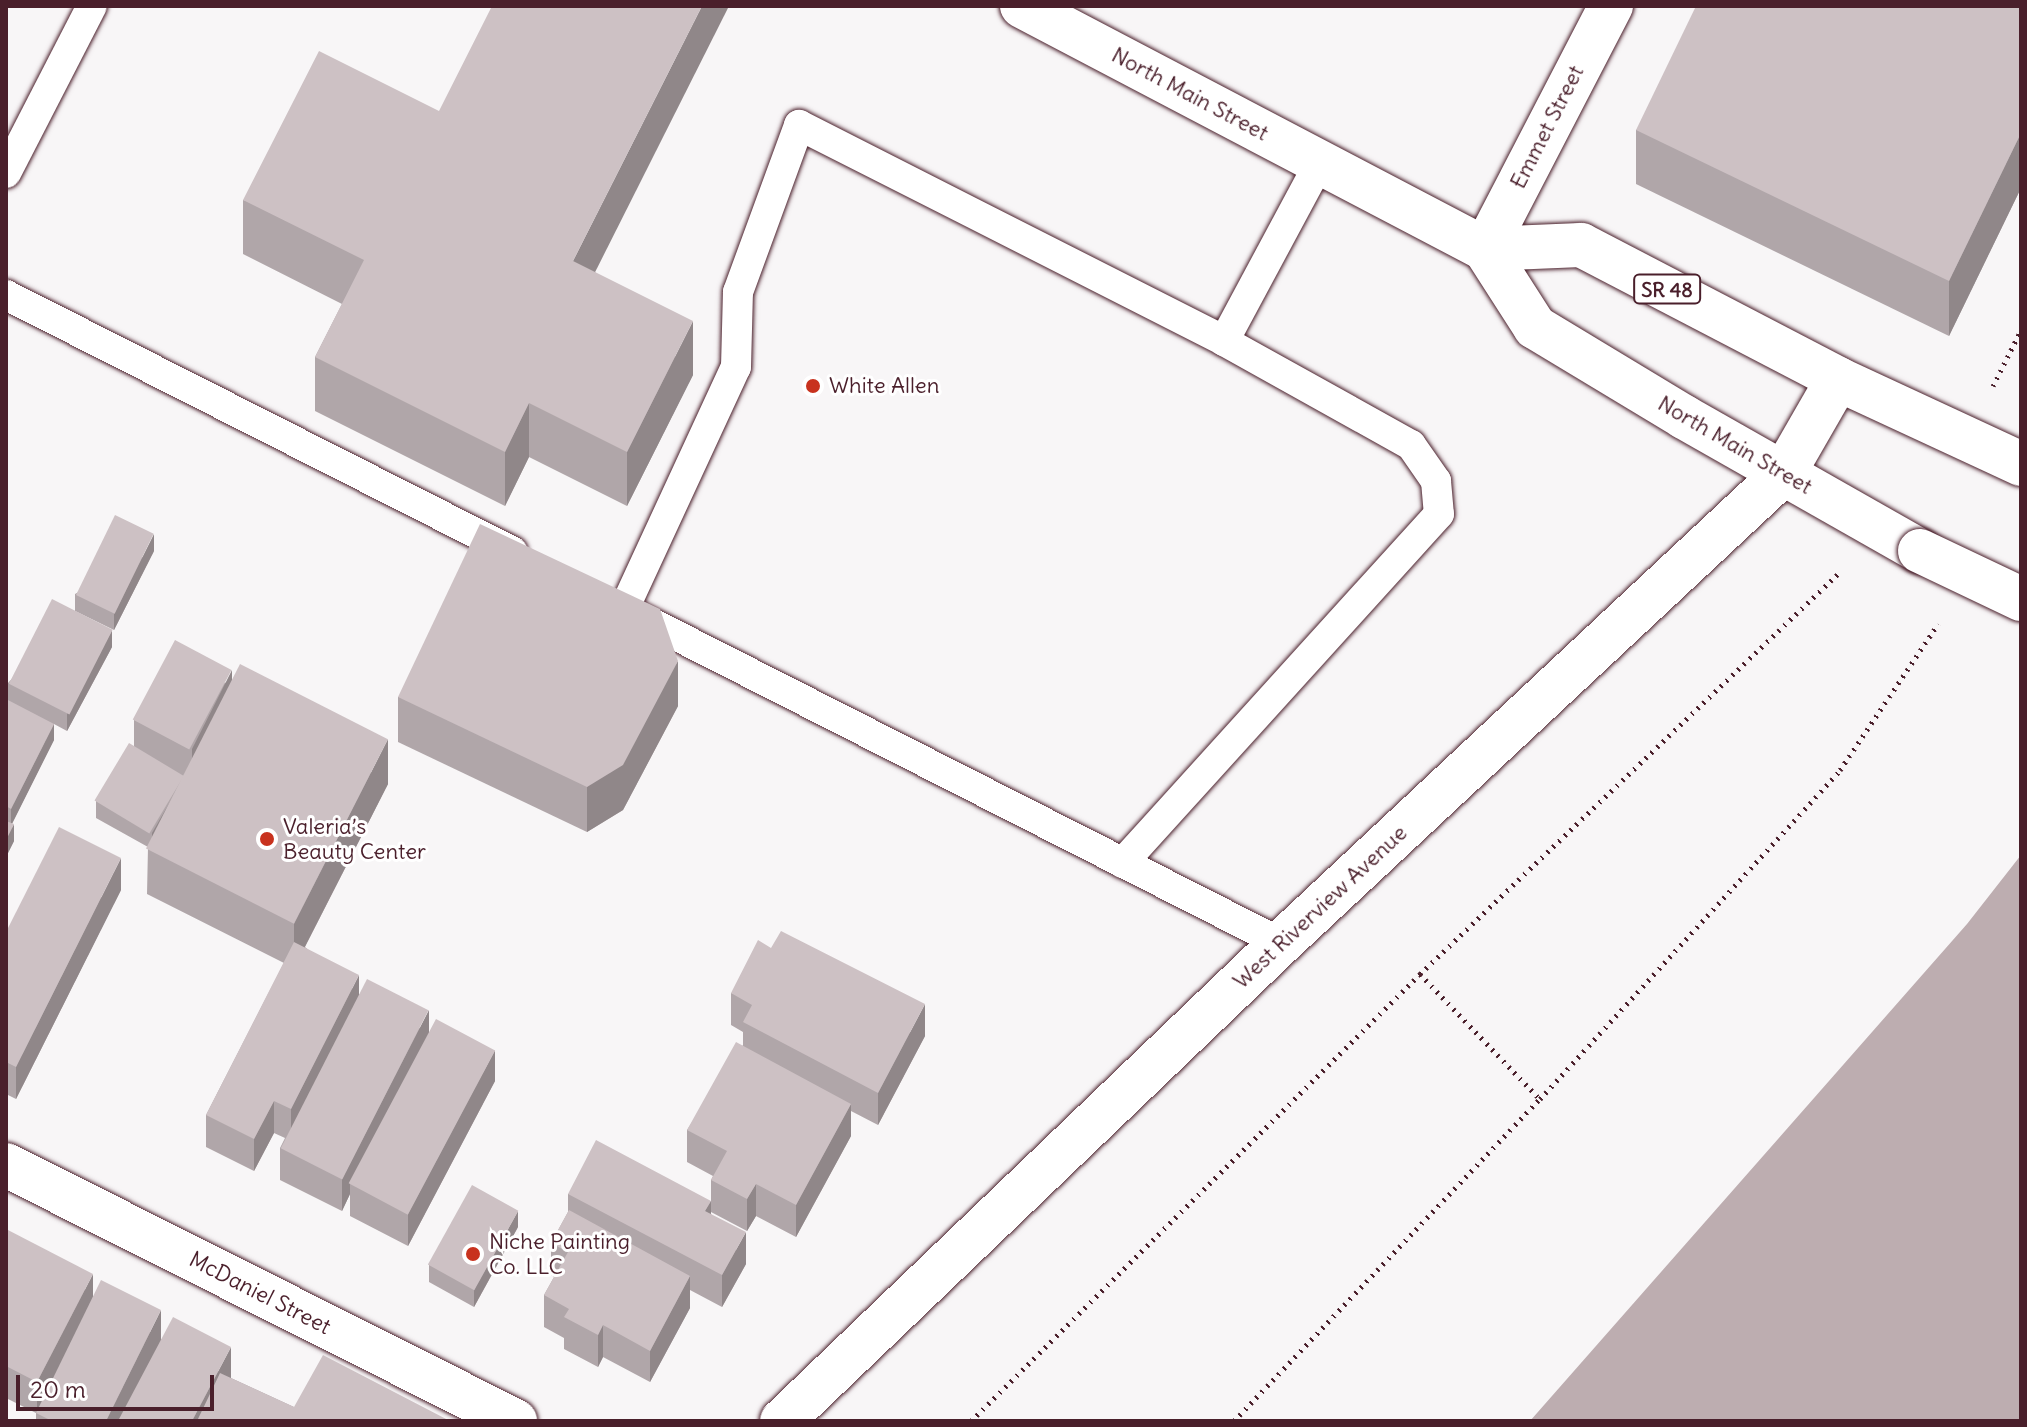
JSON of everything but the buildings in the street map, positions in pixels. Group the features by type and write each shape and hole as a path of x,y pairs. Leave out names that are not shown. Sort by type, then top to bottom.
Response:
{"main road":[{"name":"North Main Street","path":"1022,6 1485,249 1535,327 1920,551 2021,599"},
{"name":"Emmet Street","path":"1485,249 1611,6"},
{"name":"SR 48","path":"1485,249 1581,245 1838,379 2006,456"},
{"name":"West Riverview Avenue","path":"782,1421 1281,943 1784,473 1838,379"},
{"name":"McDaniel Street","path":"6,1165 515,1421"}],"lane":[{"path":"6,173 92,6"},
{"path":"624,609 736,367 738,292 799,125 1224,341 1411,445 1436,481 1439,514 1123,863"},
{"path":"1224,341 1320,162"},
{"path":"6,295 538,566"},
{"path":"595,594 1281,943"}],"path":[{"path":"1993,386 2021,330"},
{"path":"971,1421 1420,974 1840,571"},
{"path":"1234,1421 1540,1099 1840,770 1943,616"},
{"path":"1420,974 1540,1099"}],"shaded area":[{"path":"2021,855 2021,1421 1530,1421 1967,924"}],"place":[{"name":"White Allen","path":"813,386"},
{"name":"Valeria’s Beauty Center","path":"267,839"},
{"name":"Niche Painting Co. LLC","path":"473,1254"}]}
